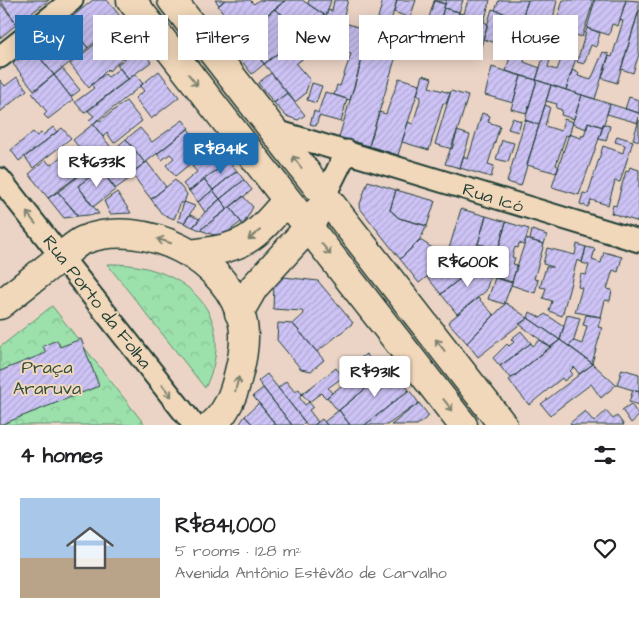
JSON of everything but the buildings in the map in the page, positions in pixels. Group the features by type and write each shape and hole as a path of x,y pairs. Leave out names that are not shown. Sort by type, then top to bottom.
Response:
{"main road":[{"path":"131,0 463,425"},
{"path":"172,0 503,425"},
{"path":"239,313 254,287 309,227 324,197"},
{"path":"190,254 223,250 243,243 262,228 287,200"},
{"path":"0,305 83,240 111,234 143,234 176,245 209,267 233,298 243,324 242,360 234,393 218,420 212,425"}],"street":[{"path":"0,57 72,0"},
{"name":"Rua Icó","path":"273,130 347,151 515,205 639,241"},
{"path":"324,197 347,151"},
{"name":"Rua Porto da Folha","path":"0,179 194,425"}],"green space":[{"path":"107,264 134,266 159,272 180,282 198,297 210,315 216,336 214,361 205,388"},
{"name":"Praça Araruva","path":"52,306 145,425 0,425 0,347"}]}
